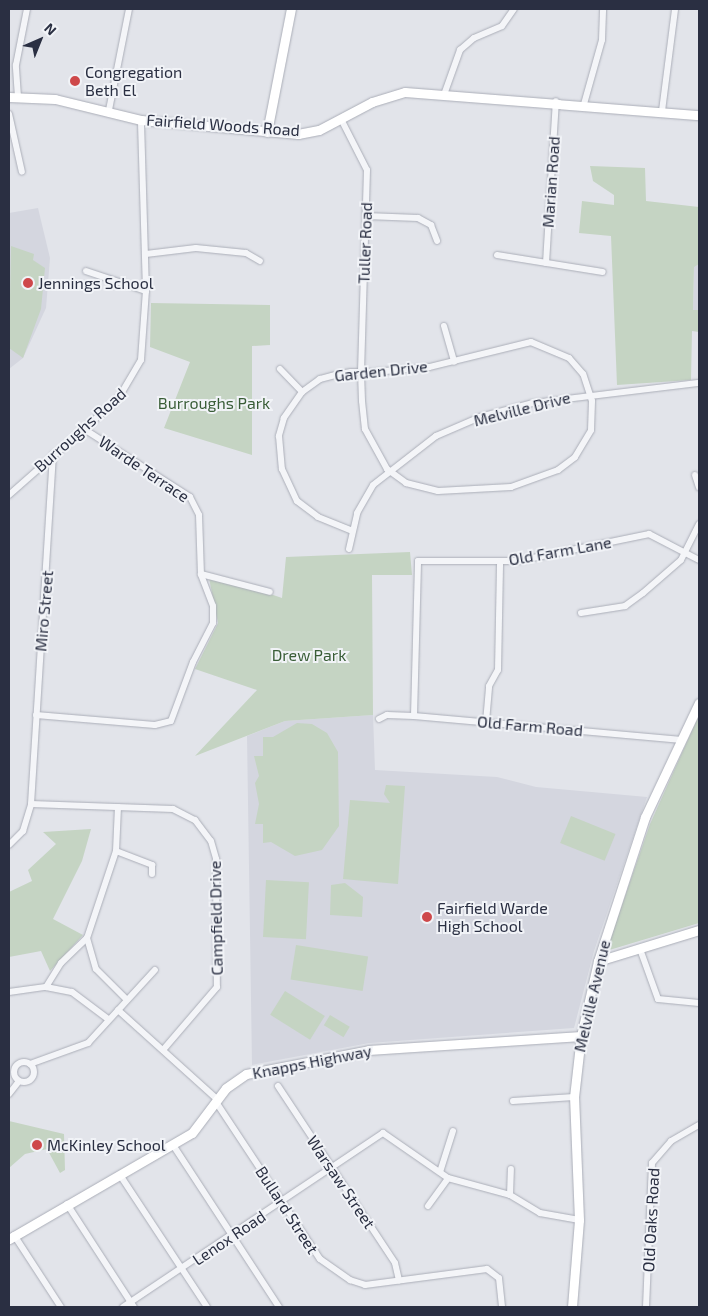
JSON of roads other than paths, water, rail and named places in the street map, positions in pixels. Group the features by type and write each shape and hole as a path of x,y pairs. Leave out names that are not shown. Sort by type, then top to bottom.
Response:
{"street":[{"path":"13,97 16,65 27,9"},
{"path":"109,110 129,9"},
{"path":"267,132 291,9"},
{"path":"444,92 460,50 474,38 502,26 514,9"},
{"path":"584,104 602,40 603,9"},
{"path":"662,111 675,9"},
{"name":"Fairfield Woods Road","path":"13,97 55,99 109,110 141,120 298,134 341,120 372,102 405,92 444,92 699,115"},
{"name":"Marian Road","path":"546,263 556,102"},
{"path":"9,114 22,172"},
{"name":"Burroughs Road","path":"9,495 84,430 133,379 146,338 146,254 141,120"},
{"name":"Tuller Road","path":"341,120 365,162 366,216 361,372 365,429 387,470"},
{"path":"366,216 418,218 431,225 437,241"},
{"path":"146,254 196,248 246,253 260,261"},
{"path":"497,255 603,272"},
{"path":"86,271 146,291"},
{"path":"444,326 454,362"},
{"name":"Garden Drive","path":"351,530 318,517 297,501 287,485 279,436 284,418 302,392 320,379 361,372 454,362 522,342 540,343 569,358 591,392"},
{"path":"280,369 302,392"},
{"name":"Melville Drive","path":"349,549 351,530 365,498 387,470 436,436 480,417 591,392 699,383"},
{"path":"387,470 406,483 438,491 511,487 543,476 567,464 582,449 591,430 591,392"},
{"name":"Warde Terrace","path":"36,715 155,725 170,722 193,662 214,623 213,606 201,574 199,515 190,497 84,430"},
{"name":"Miro Street","path":"9,845 23,831 31,804 31,767 53,455"},
{"path":"696,475 699,487"},
{"path":"581,613 625,606 687,552 699,524"},
{"name":"Old Farm Lane","path":"414,716 418,561 500,562 649,534 687,552 699,560"},
{"path":"486,722 489,686 498,670 500,562"},
{"path":"201,574 270,592"},
{"name":"Melville Avenue","path":"572,1307 579,1220 574,1098 581,1036 598,961 645,817 699,703"},
{"name":"Old Farm Road","path":"379,719 387,715 414,716 682,740"},
{"name":"Campfield Drive","path":"31,804 118,807 185,813 204,830 216,859 217,987 163,1050"},
{"path":"46,987 61,963 87,938 116,852 118,807"},
{"path":"116,852 152,865 152,874"},
{"path":"598,961 699,930"},
{"path":"87,938 96,969 126,999"},
{"path":"640,949 658,999 699,1003"},
{"path":"19,1081 16,1066 30,1064 79,1050 155,970"},
{"path":"9,992 46,987 81,996 108,1019"},
{"name":"Bullard Street","path":"118,1010 216,1100 320,1259 350,1280 365,1285 487,1269 499,1278 502,1307"},
{"name":"Knapps Highway","path":"11,1237 173,1145 202,1123 216,1100 236,1080 258,1070 369,1050 581,1036"},
{"path":"9,1094 19,1081 32,1078 30,1064"},
{"name":"Warsaw Street","path":"278,1086 395,1263 399,1280"},
{"path":"513,1101 574,1098"},
{"name":"Old Oaks Road","path":"646,1307 652,1163 671,1141 699,1125"},
{"path":"453,1131 440,1172 448,1178 510,1195 540,1213 579,1220"},
{"name":"Lenox Road","path":"123,1307 132,1305 181,1269 383,1133 440,1172"},
{"path":"173,1145 279,1307"},
{"path":"510,1195 511,1169"},
{"path":"120,1176 207,1307"},
{"path":"428,1206 448,1178"},
{"path":"67,1204 132,1305"},
{"path":"11,1237 61,1307"}],"place":[{"name":"Congregation Beth El","path":"75,81"},
{"name":"Jennings School","path":"28,283"},
{"name":"Fairfield Warde High School","path":"427,917"},
{"name":"McKinley School","path":"37,1145"}],"park label":[{"name":"Burroughs Park","path":"214,403"},
{"name":"Drew Park","path":"309,655"}]}
